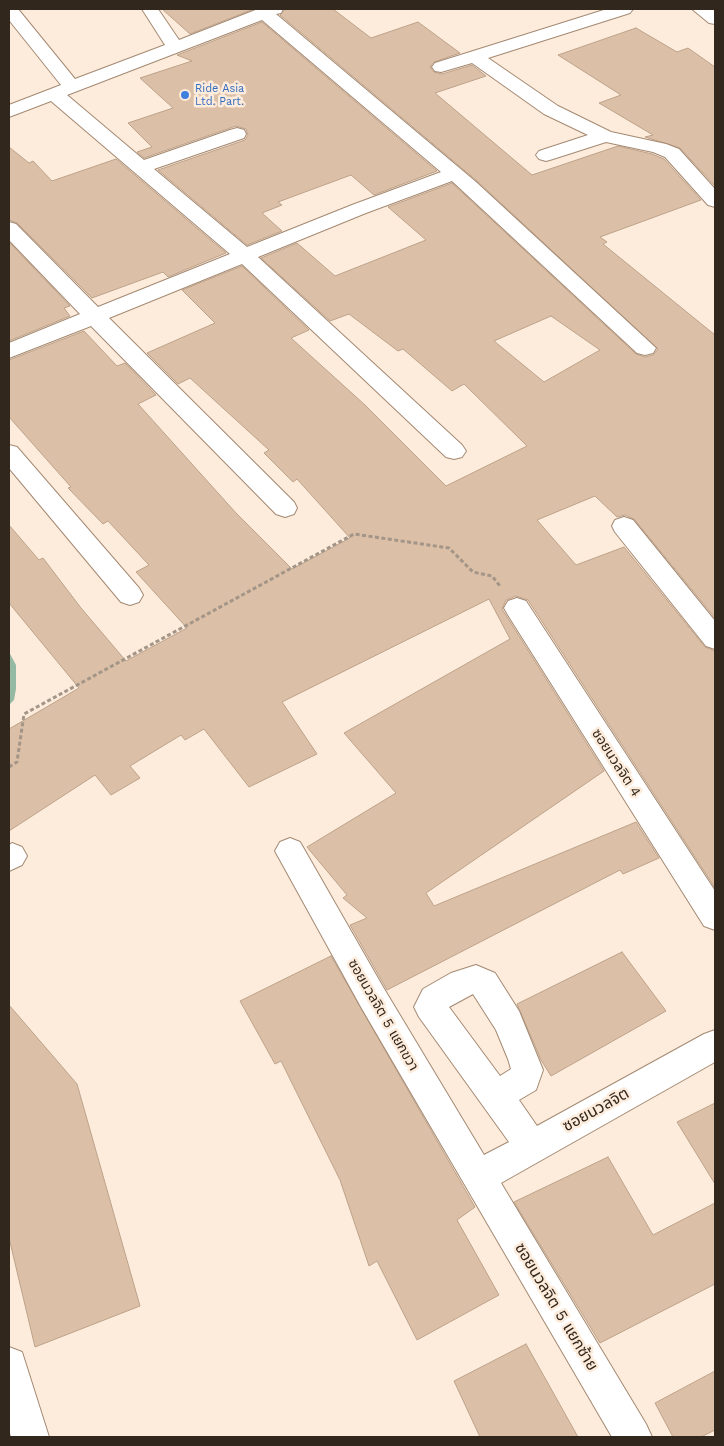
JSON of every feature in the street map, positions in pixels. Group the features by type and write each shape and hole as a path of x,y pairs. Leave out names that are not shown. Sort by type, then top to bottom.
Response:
{"street":[{"path":"9,9 63,90 142,167 245,256 454,451"},
{"path":"441,67 624,9"},
{"path":"701,9 715,19"},
{"path":"150,10 175,47"},
{"path":"9,111 270,11 454,174 645,348"},
{"path":"475,57 551,110 605,136 659,148 672,153 715,201"},
{"path":"142,167 237,134"},
{"path":"546,155 605,136"},
{"path":"9,351 359,209 454,174"},
{"path":"9,228 284,508"},
{"path":"9,453 130,595"},
{"path":"624,526 715,639"},
{"name":"ซอยนวลจิต 4","path":"517,608 715,917"},
{"name":"ซอยนวลจิต 5 แยกขวา","path":"290,851 372,997 478,1177"},
{"name":"ซอยนวลจิต","path":"478,1177 715,1045"},
{"path":"496,1096 532,1146"},
{"name":"ซอยนวลจิต 5 แยกซ้าย","path":"478,1177 633,1437"},
{"path":"9,1365 30,1437"}],"path":[{"path":"9,767 17,762 24,714 354,534 449,548 472,572 492,576 517,608"}],"green space":[{"path":"9,652 16,665 16,689 14,700 9,705"}],"building":[{"path":"162,9 254,9 190,34"},
{"path":"285,9 333,9 371,38 418,22 460,53 434,62 430,67 434,72 442,74 472,65 486,76 435,93 532,175 618,146 652,154 664,159 701,200 600,237 607,242 603,244 715,335 715,618 634,519 625,515 617,517 595,496 537,520 576,565 624,547 705,647 715,651 715,888 528,600 516,596 506,600 502,609 604,771 426,893 434,906 636,822 659,858 623,874 620,870 387,990 350,925 367,918 343,898 347,895 307,847 396,793 344,733 510,639 489,599 282,702 317,754 249,787 204,729 185,740 181,735 130,766 140,778 111,795 95,775 9,831 9,729 79,688 9,603 9,525 39,560 43,558 81,608 126,661 187,628 136,572 149,565 108,521 103,524 68,488 71,487 9,417 9,360 84,331 117,366 125,363 156,395 138,404 236,513 292,569 350,538 297,479 293,482 264,453 269,450 190,378 178,384 147,353 215,323 182,290 242,266 309,330 291,338 365,405 446,486 527,446 464,384 452,391 403,349 398,351 349,314 330,321 261,258 297,243 335,276 426,240 388,207 452,183 636,354 645,357 653,355 658,349 477,181 280,15","holes":["551,316 600,350 544,382 494,341"]},
{"path":"262,22 437,171 374,195 351,175 278,202 282,205 262,213 282,231 247,245 158,170 245,140 248,135 246,129 236,126 144,158 137,152 152,147 128,123 173,108 140,78 192,61 177,55"},
{"path":"636,28 677,52 688,48 715,67 715,186 680,148 645,137 653,135 599,103 621,95 558,55"},
{"path":"9,147 29,163 33,161 52,181 116,159 226,253 168,277 163,272 92,298 17,223 9,220"},
{"path":"9,242 70,306 64,308 70,316 9,341"},
{"path":"622,952 666,1011 551,1076 541,1060 517,1004"},
{"path":"331,956 475,1207 457,1220 499,1295 417,1340 377,1261 369,1266 340,1180 281,1061 275,1064 240,1001"},
{"path":"9,1005 77,1084 140,1306 35,1347 9,1238"},
{"path":"715,1103 715,1184 677,1122"},
{"path":"608,1157 653,1235 715,1203 715,1284 600,1343 514,1202"},
{"path":"526,1344 578,1437 480,1437 454,1381"},
{"path":"715,1371 715,1430 701,1437 673,1437 655,1403"}],"place":[{"name":"Ride Asia Ltd. Part.","path":"185,95"}]}
